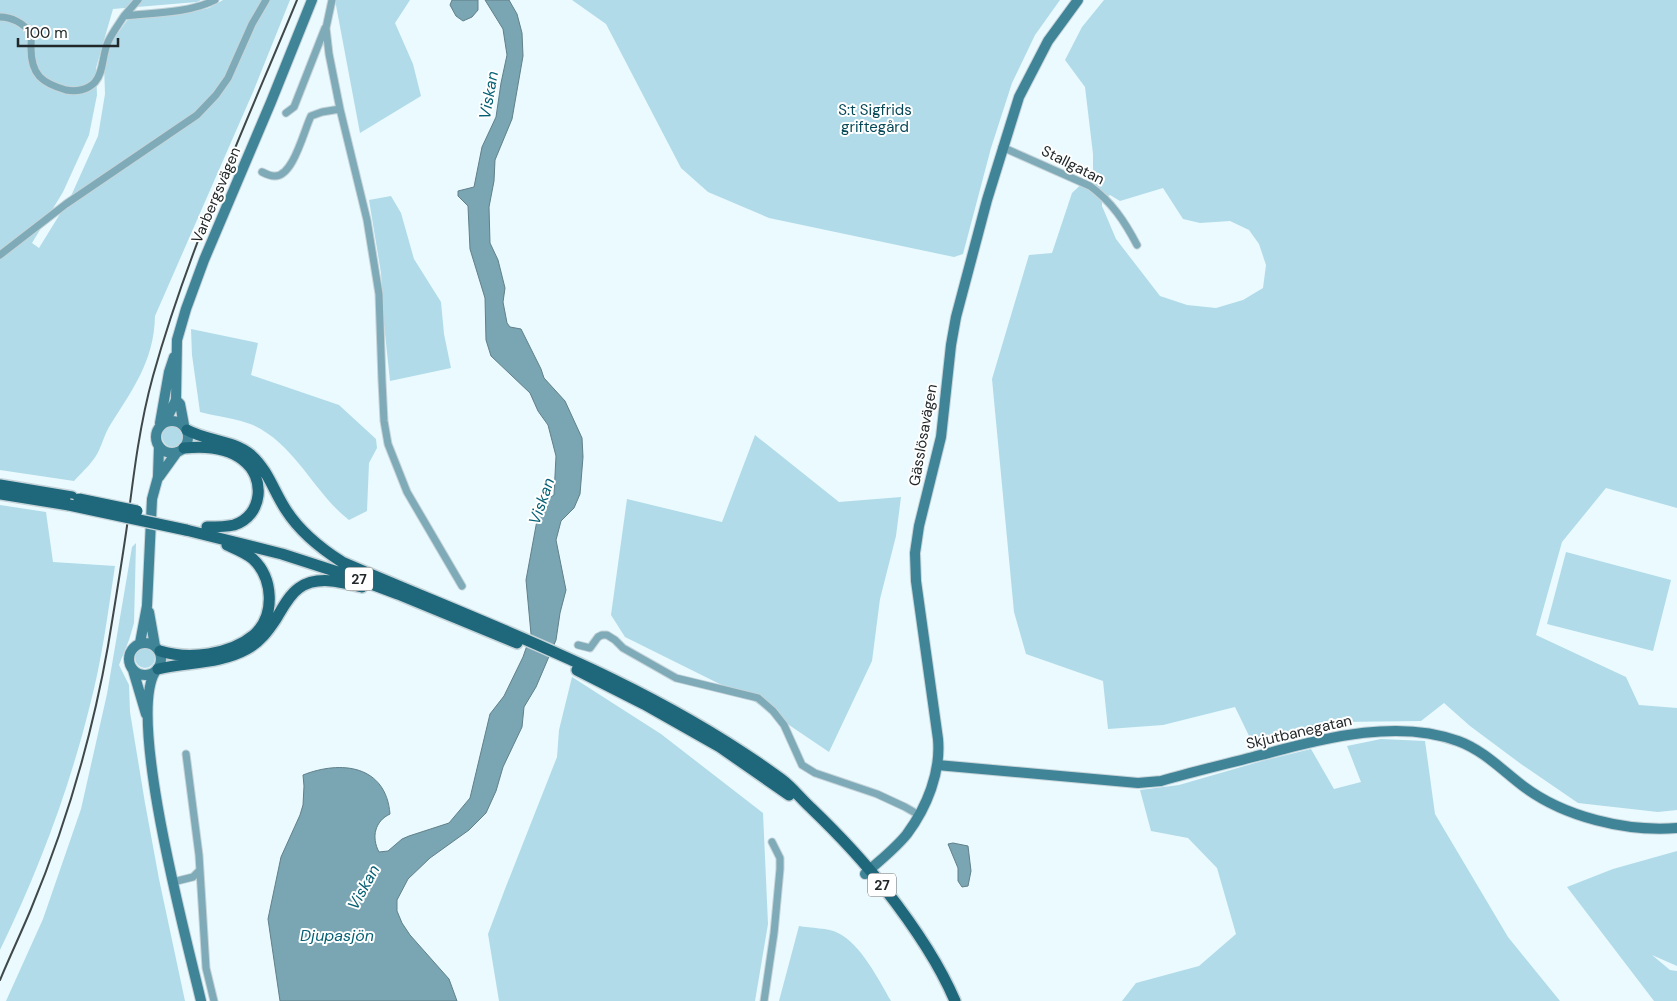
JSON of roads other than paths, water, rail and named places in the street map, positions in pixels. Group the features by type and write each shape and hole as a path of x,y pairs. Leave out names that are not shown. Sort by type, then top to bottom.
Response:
{"main road":[{"path":"186,428 197,435 228,444 250,455 261,466 292,519 311,539 342,562 399,590"},
{"path":"180,450 206,447 232,453 249,465 255,472 258,480 259,490 256,506 243,521 226,526 207,527"},
{"name":"27","path":"0,485 189,528 399,590"},
{"name":"27","path":"0,494 71,501"},
{"name":"27","path":"189,528 207,527 399,590 581,668 720,747 783,790 820,824 867,872 901,909 955,1001"},
{"path":"157,649 172,654 192,655 210,653 238,645 256,633 266,617 270,600 268,582 258,564 238,549 189,528"},
{"path":"157,671 221,659 246,650 263,638 284,606 299,589 312,582 334,581 384,593 399,590"},
{"name":"27","path":"867,872 919,946 947,1001"}],"street":[{"path":"0,17 16,21 29,32 32,40 32,64 35,72 44,82 71,91 80,90 89,88 94,84 99,74 108,42 124,16 138,0"},
{"path":"124,16 176,11 215,0"},
{"path":"0,255 66,204 197,115 216,95 228,78 252,24 266,0"},
{"name":"Varbergsvägen","path":"174,404 176,352 180,331 204,260 312,0"},
{"path":"286,113 294,107 326,28 332,0"},
{"name":"Gässlösavägen","path":"867,872 884,858 907,834 919,815 932,787 937,765 938,739 916,581 915,553 919,526 941,437 956,317 1002,147 1024,86 1048,41 1078,0"},
{"path":"326,28 340,109 367,220 379,294 384,411 388,444 407,492 462,586"},
{"path":"262,172 275,176 283,174 301,145 311,116 340,109"},
{"name":"Stallgatan","path":"1002,147 1090,186 1102,195 1121,218 1137,245"},
{"path":"162,425 169,372 176,352"},
{"path":"140,644 147,606 152,499 158,477 160,447 156,438 174,404 180,404 188,441 158,477"},
{"path":"162,425 175,420 186,428"},
{"path":"160,447 169,453 180,450"},
{"path":"147,606 157,649 162,660 151,679 147,717"},
{"path":"578,645 590,648 598,637 607,635 623,648 676,678 758,698 773,711 784,725 802,766 815,773 877,794 919,815"},
{"path":"157,649 146,643 133,648 129,657 130,666 133,670 147,717 156,789 173,882 201,1001"},
{"path":"133,670 146,675 157,671"},
{"name":"Skjutbanegatan","path":"937,765 1138,783 1161,781 1326,738 1359,733 1398,732 1435,734 1459,741 1483,753 1524,787 1551,804 1580,816 1624,826 1659,830 1677,828"},
{"path":"186,754 199,871 206,968 214,1001"},
{"path":"764,1001 774,934 780,869 780,858 772,842"},
{"path":"173,882 193,877 199,871"}],"water":[{"path":"452,0 478,0 478,10 472,17 463,21 456,16 450,5"},
{"path":"485,0 509,0 517,14 522,33 523,56 512,119 495,160 494,181 489,207 490,243 498,260 505,288 503,302 507,323 510,327 521,329 544,378 565,401 582,438 583,457 580,494 574,508 561,521 556,540 566,590 556,640 536,687 524,707 522,727 503,767 496,791 486,813 469,830 430,858 408,879 397,900 397,911 402,923 410,935 449,979 457,1001 280,1001 268,919 281,857 303,805 303,775 317,770 346,768 359,770 371,776 380,785 387,798 390,814 381,821 376,830 375,841 379,852 388,851 402,839 409,836 449,823 470,798 490,714 504,696 523,657 531,634 526,580 540,504 554,495 556,456 548,425 538,411 530,393 491,356 486,340 485,298 470,249 468,206 458,196 458,191 474,187 482,147 496,117 507,55 503,29"},
{"path":"948,844 968,846 971,871 968,886 962,887 958,881 958,868"}],"railway":[{"path":"0,980 56,845 86,747 108,646 141,429 148,394 167,328 219,186 297,0"}],"water label":[{"name":"Viskan","path":"488,95"},
{"name":"Viskan","path":"541,501"},
{"name":"Viskan","path":"363,887"},
{"name":"Djupasjön","path":"337,935"}],"park label":[{"name":"S:t Sigfrids griftegård","path":"875,118"}]}
